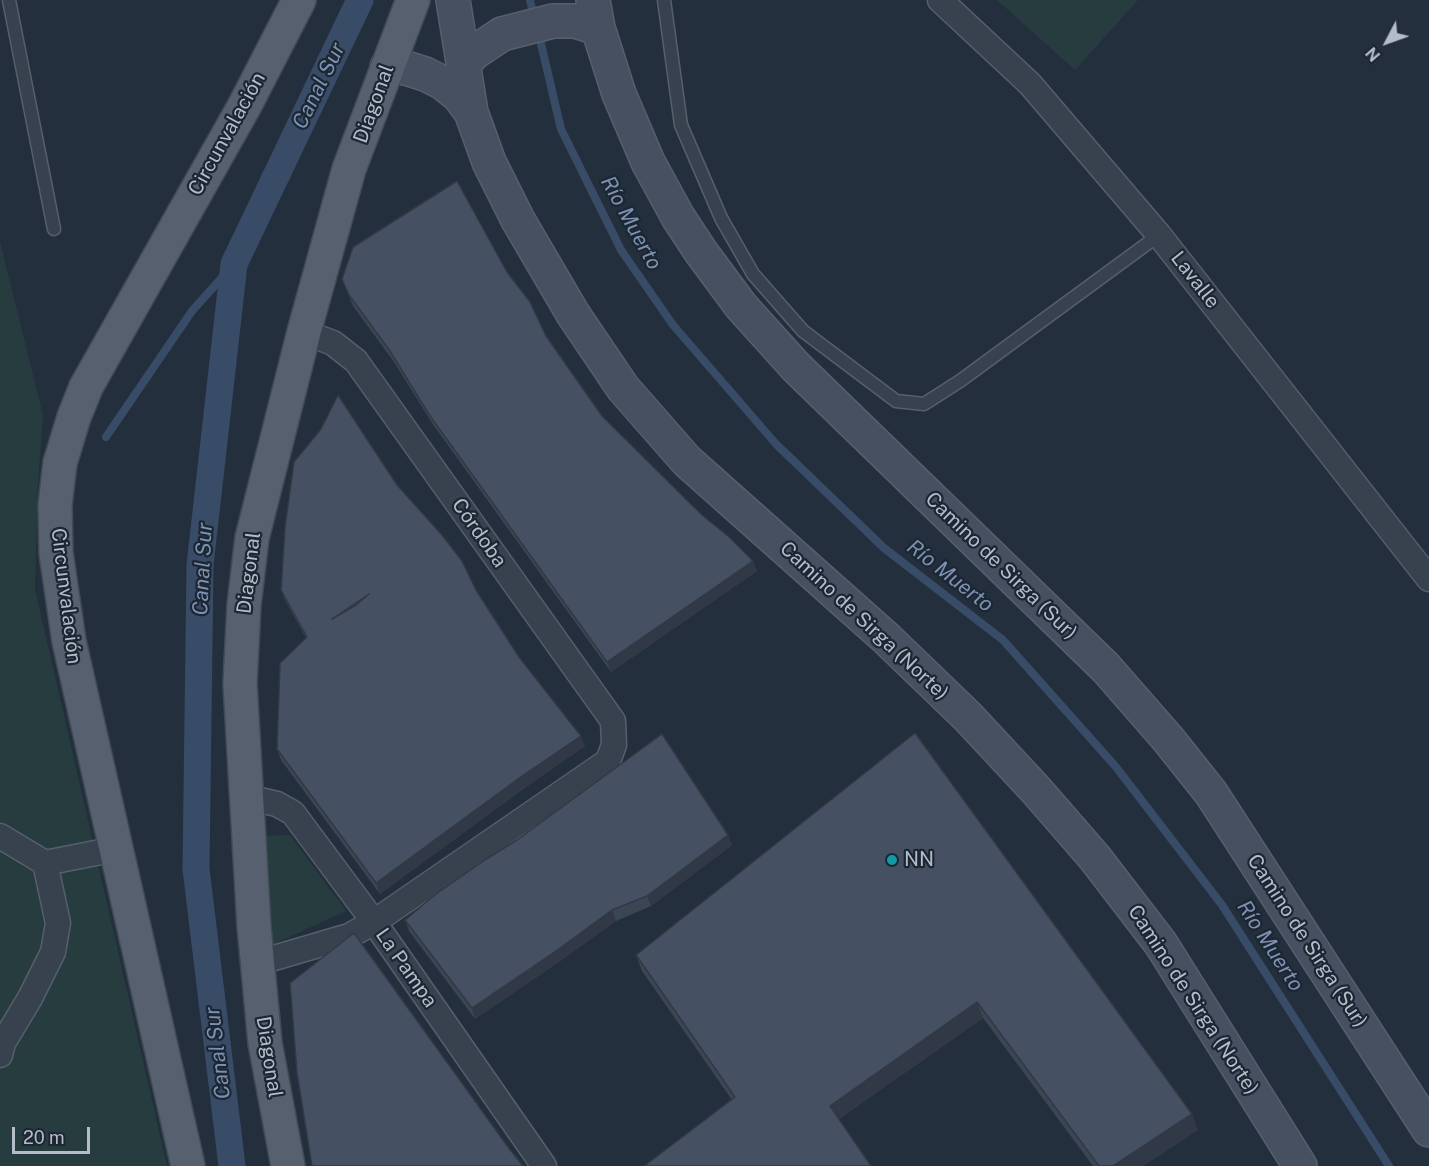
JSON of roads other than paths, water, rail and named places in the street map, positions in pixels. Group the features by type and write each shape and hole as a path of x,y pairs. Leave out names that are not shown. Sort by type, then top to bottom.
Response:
{"main road":[{"name":"Circunvalación","path":"188,1166 69,641 56,553 55,505 60,463 86,387 244,105 299,0"},
{"name":"Diagonal","path":"288,1166 265,1043 257,963 240,683 244,604 252,538 304,332 349,169 413,0"},
{"name":"Camino de Sirga (Norte)","path":"453,0 471,112 489,162 518,220 573,314 623,388 687,460 886,638 968,717 1036,790 1095,858 1161,944 1300,1166"},
{"path":"464,63 475,52 502,34 553,21 575,21 595,14"},
{"name":"Camino de Sirga (Sur)","path":"595,14 619,94 648,162 700,252 741,306 796,367 1106,668 1168,739 1211,793 1429,1130"},
{"path":"387,67 406,68 443,83 459,96 471,112"}],"street":[{"name":"Lavalle","path":"939,0 1030,84 1159,235 1421,550 1429,579"},
{"name":"Córdoba","path":"304,332 333,343 356,360 612,721 614,745 608,761 374,922"},
{"name":"La Pampa","path":"247,797 277,804 293,813 374,922 544,1166"},
{"path":"0,836 45,863 116,849"},
{"path":"0,1055 3,1043 30,998 53,952 58,923 45,863"},
{"path":"257,963 348,936 374,922"}],"lane":[{"path":"9,0 54,229"},
{"path":"664,0 681,125 721,218 753,274 803,331 896,401 924,405 1159,235"}],"waterway":[{"name":"Canal Sur","path":"232,1166 196,869 200,565 234,264 360,0"},
{"name":"Río Muerto","path":"530,0 534,17"},
{"name":"Río Muerto","path":"538,31 561,129 621,250 673,325 776,444 884,548 1003,640 1116,767 1222,905 1389,1166"},
{"path":"106,437 192,311 234,264"}],"place":[{"name":"NN","path":"892,860"}]}
